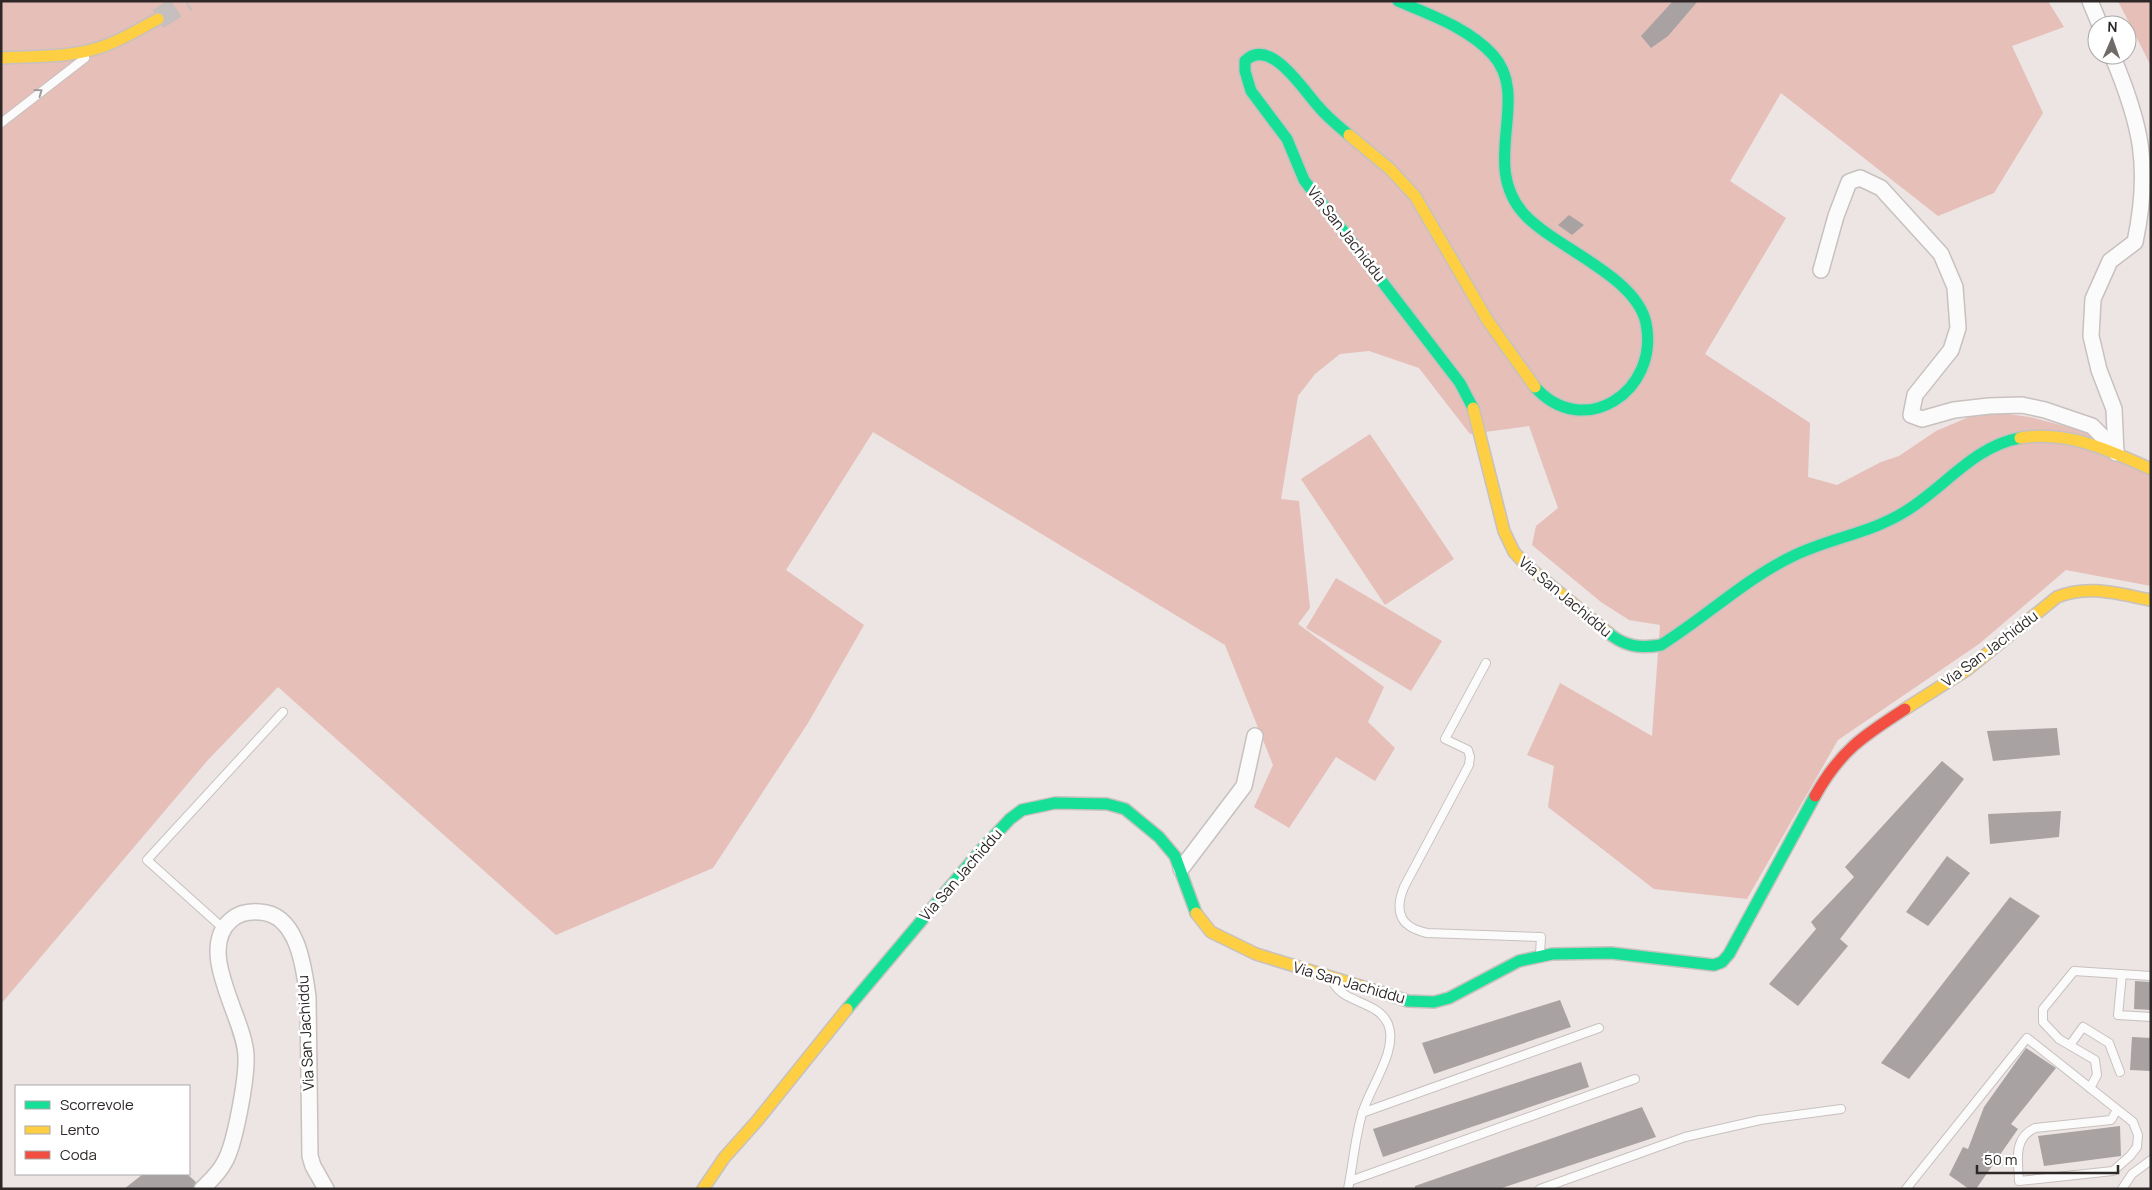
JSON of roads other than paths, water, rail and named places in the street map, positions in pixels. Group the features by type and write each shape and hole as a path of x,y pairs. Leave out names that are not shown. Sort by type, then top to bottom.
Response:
{"street":[{"name":"Via San Jachiddu","path":"1398,1 1469,36 1486,47 1498,60 1504,69 1508,82 1503,156 1505,180 1519,210 1535,225 1626,288 1638,303 1647,324 1648,341 1645,359 1641,373 1632,388 1620,399 1606,406 1594,408 1559,405 1547,399 1537,390 1492,328 1411,191 1320,110 1277,62 1267,56 1250,55 1245,61 1245,77 1258,102 1284,135 1295,155 1304,180 1460,383 1473,408 1504,531 1514,552 1527,566 1615,639 1637,648 1661,644 1792,556 1861,532 1906,511 1973,459 2000,443 2031,436 2047,435 2085,442 2116,452 2151,469"},
{"path":"2090,1 2096,15"},
{"path":"1,58 77,53 97,49 114,43 158,19"},
{"path":"2116,65 2136,117 2143,157 2141,211 2135,242 2110,262 2093,299 2091,336 2099,370 2114,409 2116,452"},
{"path":"1821,270 1836,216 1849,182 1860,178 1881,188 1941,254 1955,287 1958,328 1951,350 1915,395 1910,415 1922,419 1954,410 2022,405 2045,410 2092,426 2116,452"},
{"name":"Via San Jachiddu","path":"703,1189 724,1158 757,1121 880,968 981,850 1016,814 1031,808 1055,803 1093,803 1119,807 1131,813 1159,837 1175,856 1195,910 1201,921 1211,932 1256,954 1408,1000 1434,1002 1449,998 1519,961 1572,952 1642,955 1703,965 1722,962 1743,930 1826,776 1840,756 1852,744 1968,669 2057,597 2065,593 2084,590 2151,600"},
{"path":"1181,869 1244,786 1255,736"},
{"name":"Via San Jachiddu","path":"224,929 236,917 252,912 263,912 277,917 284,923 294,938 305,976 308,997 310,1156 312,1166 326,1189"},
{"path":"202,1189 224,1163 229,1153 236,1126 246,1068 243,1035 219,965 219,939 224,929"}],"lane":[{"path":"1,123 97,49"},
{"path":"1486,663 1445,738 1468,750 1470,757 1469,765 1404,887 1399,898 1399,910 1404,922 1413,930 1427,933 1541,937 1540,956"},
{"path":"224,929 147,860 282,712"},
{"path":"2090,1088 2098,1075 2095,1060 2059,1039 2042,1022 2043,1008 2074,971 2151,976"},
{"path":"2122,974 2118,1015 2151,1017"},
{"path":"1331,978 1342,993 1379,1012 1388,1024 1390,1046 1362,1113 1349,1185"},
{"path":"2070,1045 2083,1027 2109,1043 2120,1072"},
{"path":"1362,1113 1599,1028"},
{"path":"1906,1189 2027,1038 2090,1088 2132,1122 2138,1135 2137,1147 2114,1171 2019,1180 2017,1149 2027,1132 2035,1128 2110,1120 2117,1110"},
{"path":"1349,1185 1635,1078"},
{"path":"1540,1189 1685,1137 1760,1120 1841,1109"},
{"path":"2122,1189 2132,1174 2151,1160"}],"tunnel":[{"path":"158,19 187,1"}]}
